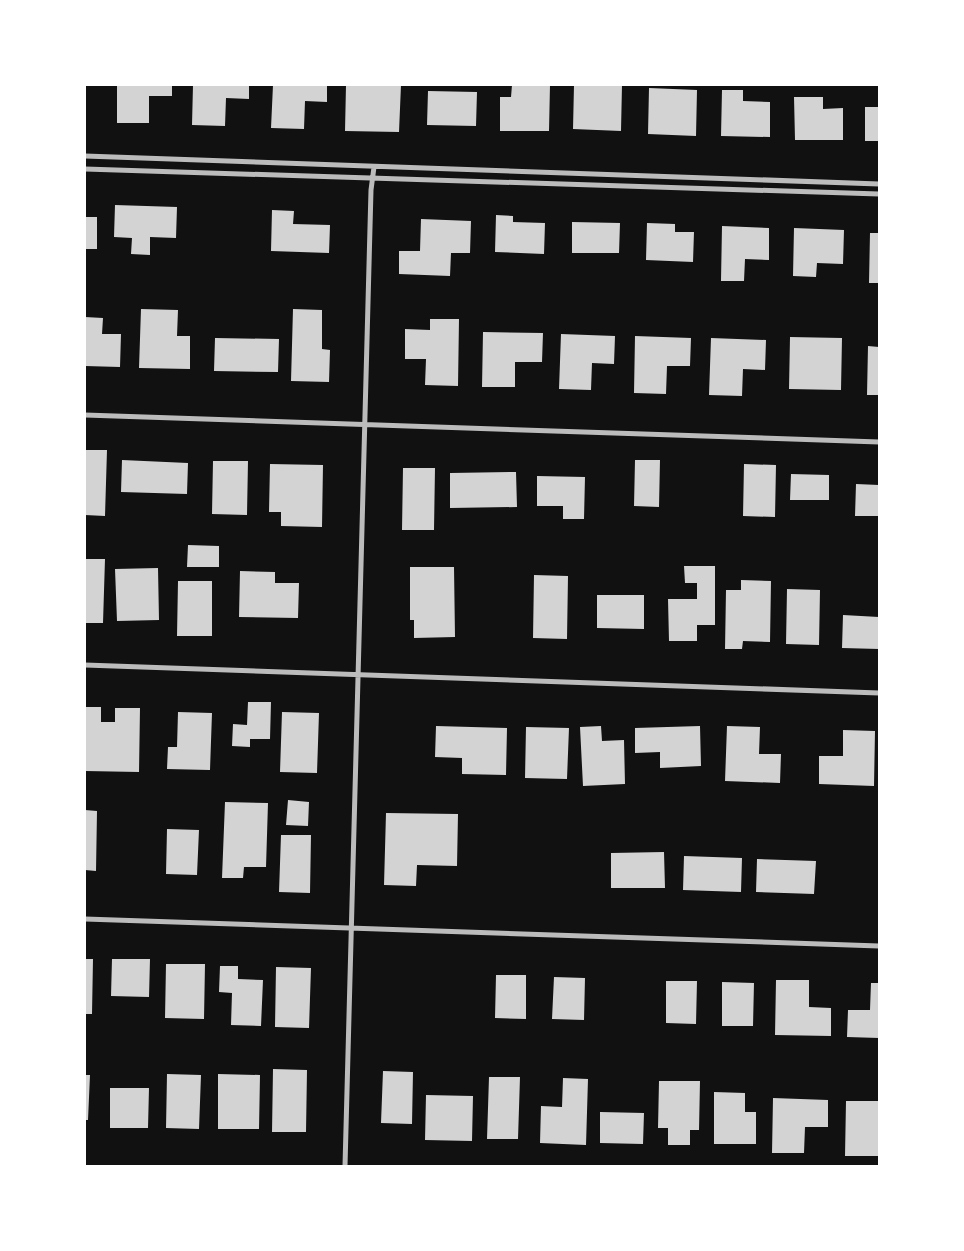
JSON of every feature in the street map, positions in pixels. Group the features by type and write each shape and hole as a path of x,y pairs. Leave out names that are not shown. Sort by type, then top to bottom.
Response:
{"street":[{"path":"85,156 879,184"},
{"path":"345,1166 371,180 374,167"},
{"path":"85,169 371,180 879,194"},
{"path":"85,415 879,442"},
{"path":"85,665 879,692"},
{"path":"85,920 879,946"}],"building":[{"path":"117,85 172,85 172,96 149,96 149,123 117,123"},
{"path":"193,85 249,85 249,99 226,98 225,126 192,125"},
{"path":"273,85 327,85 327,102 305,101 304,129 271,128"},
{"path":"346,85 401,85 399,132 345,131"},
{"path":"512,85 550,85 549,131 500,131 500,97 511,97"},
{"path":"574,85 622,85 621,131 573,129"},
{"path":"649,88 697,90 696,136 648,134"},
{"path":"722,90 743,90 743,101 770,102 770,137 721,136"},
{"path":"428,91 477,92 476,126 427,125"},
{"path":"794,97 823,97 823,109 843,108 843,140 795,140"},
{"path":"865,107 879,107 879,141 865,141"},
{"path":"115,205 177,207 176,238 150,237 150,255 131,254 132,238 114,237"},
{"path":"272,210 294,211 293,224 330,225 329,253 271,251"},
{"path":"496,215 513,216 513,222 545,223 544,254 495,252"},
{"path":"85,217 97,217 97,249 85,249"},
{"path":"421,219 471,221 470,253 451,253 450,276 399,274 399,251 420,251"},
{"path":"572,222 620,223 619,253 572,253"},
{"path":"647,223 675,224 675,232 694,232 693,262 646,260"},
{"path":"722,226 769,228 769,260 745,259 744,281 721,281"},
{"path":"794,228 844,230 843,264 817,263 816,277 793,276"},
{"path":"870,233 879,233 879,283 869,283"},
{"path":"141,309 178,310 177,336 190,336 190,369 139,368"},
{"path":"293,309 322,310 322,349 330,350 329,382 291,381"},
{"path":"85,317 103,318 102,334 121,334 120,367 85,366"},
{"path":"430,319 459,319 458,386 425,385 426,359 405,359 405,329 430,330"},
{"path":"483,332 543,333 542,362 515,362 515,387 482,387"},
{"path":"561,334 615,336 614,364 592,363 591,390 559,389"},
{"path":"635,336 691,338 690,366 667,366 666,394 634,393"},
{"path":"790,337 842,338 841,390 789,389"},
{"path":"215,338 279,339 278,372 214,371"},
{"path":"711,338 766,340 765,370 743,369 742,396 709,395"},
{"path":"868,346 879,347 879,395 867,395"},
{"path":"85,450 107,450 105,516 85,515"},
{"path":"122,460 188,463 187,494 121,492"},
{"path":"635,460 660,460 659,507 634,506"},
{"path":"213,461 248,461 247,515 212,514"},
{"path":"270,464 323,465 322,527 281,526 281,512 269,512"},
{"path":"744,464 776,465 775,517 743,516"},
{"path":"403,468 435,468 434,530 402,530"},
{"path":"516,472 517,507 450,508 450,473"},
{"path":"791,474 829,475 829,500 790,500"},
{"path":"537,476 585,477 584,519 563,519 563,506 537,506"},
{"path":"856,484 879,485 879,516 855,516"},
{"path":"188,545 219,546 219,567 187,567"},
{"path":"85,559 105,559 103,623 85,623"},
{"path":"684,566 715,566 715,625 697,625 697,641 669,641 668,599 697,599 697,583 685,583"},
{"path":"410,567 454,567 455,637 414,638 414,620 410,620"},
{"path":"158,568 159,620 117,621 115,569"},
{"path":"240,571 275,572 275,583 299,583 298,618 239,617"},
{"path":"534,575 568,576 567,639 533,638"},
{"path":"741,580 771,581 770,642 743,641 742,649 725,649 726,590 741,590"},
{"path":"178,581 212,581 212,636 177,636"},
{"path":"787,589 820,590 819,645 786,644"},
{"path":"597,595 644,595 644,629 597,628"},
{"path":"843,615 879,617 879,649 842,648"},
{"path":"248,702 271,702 270,739 250,739 250,747 232,746 233,724 247,725"},
{"path":"85,707 101,707 101,722 115,722 115,708 140,708 139,772 85,771"},
{"path":"178,712 212,713 210,770 167,769 168,747 177,747"},
{"path":"282,712 319,713 317,773 280,772"},
{"path":"436,726 507,728 506,775 462,774 462,758 435,757"},
{"path":"601,726 602,741 624,740 625,784 583,786 580,727"},
{"path":"700,726 701,766 660,768 660,752 635,753 635,728"},
{"path":"727,726 760,727 759,754 781,754 780,783 725,781"},
{"path":"526,727 569,728 567,779 525,778"},
{"path":"843,730 875,731 874,786 819,784 819,756 843,756"},
{"path":"288,800 309,802 308,826 286,825"},
{"path":"225,802 268,803 266,867 244,867 243,878 222,878"},
{"path":"85,810 97,811 96,871 85,870"},
{"path":"386,813 458,814 457,866 417,865 416,886 384,885"},
{"path":"167,829 199,830 197,875 166,874"},
{"path":"281,835 311,835 310,893 279,892"},
{"path":"664,852 665,888 611,888 611,853"},
{"path":"684,856 742,858 741,892 683,890"},
{"path":"757,859 816,861 814,894 756,892"},
{"path":"85,959 93,959 92,1014 85,1014"},
{"path":"112,959 150,959 149,997 111,996"},
{"path":"166,964 205,964 204,1019 165,1018"},
{"path":"220,966 238,966 238,979 263,980 261,1026 231,1025 232,993 219,992"},
{"path":"276,967 311,968 309,1028 275,1027"},
{"path":"496,975 526,975 526,1019 495,1018"},
{"path":"554,977 585,978 584,1020 552,1019"},
{"path":"776,980 809,980 809,1007 831,1008 831,1036 775,1035"},
{"path":"666,981 697,981 696,1024 666,1023"},
{"path":"722,982 754,983 753,1026 722,1026"},
{"path":"871,983 879,983 879,1038 847,1037 848,1010 870,1010"},
{"path":"273,1069 307,1070 306,1132 272,1132"},
{"path":"383,1071 413,1072 412,1124 381,1123"},
{"path":"167,1074 201,1075 199,1129 166,1128"},
{"path":"218,1074 260,1075 259,1129 218,1129"},
{"path":"85,1075 90,1075 88,1120 85,1120"},
{"path":"489,1077 520,1077 518,1139 487,1139"},
{"path":"563,1078 588,1079 586,1145 540,1143 541,1106 562,1107"},
{"path":"659,1081 700,1081 699,1130 690,1130 690,1145 668,1145 668,1128 658,1128"},
{"path":"110,1088 149,1088 148,1128 110,1128"},
{"path":"714,1092 745,1093 745,1112 756,1112 756,1144 714,1144"},
{"path":"426,1095 473,1096 472,1141 425,1140"},
{"path":"773,1098 828,1100 828,1127 805,1127 804,1153 772,1153"},
{"path":"846,1101 879,1101 879,1156 845,1156"},
{"path":"600,1112 644,1113 643,1144 600,1143"}]}
